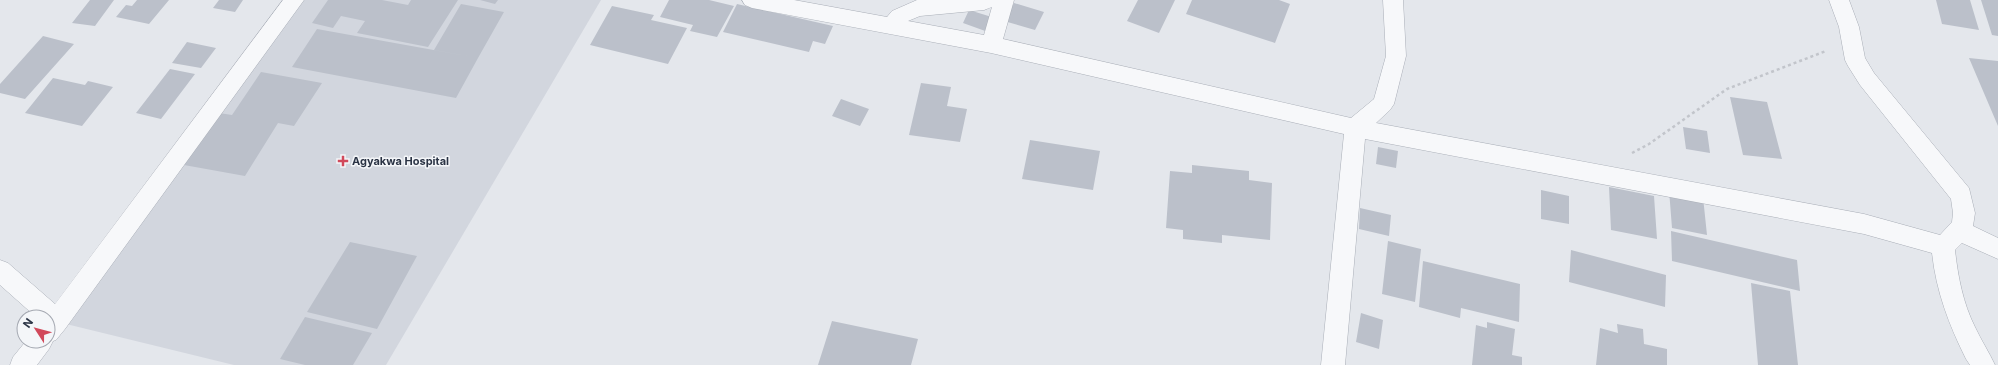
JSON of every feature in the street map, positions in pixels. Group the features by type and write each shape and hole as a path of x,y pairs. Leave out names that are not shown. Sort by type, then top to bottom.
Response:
{"street":[{"path":"56,321 294,0"},
{"path":"752,0 991,45 1354,128 1864,224 1943,246"},
{"path":"892,26 899,17 917,8 984,2 989,0"},
{"path":"991,45 1004,0"},
{"path":"1335,365 1354,128 1383,104 1396,56 1393,0"},
{"path":"1840,0 1849,27 1855,60 1867,79 1961,195 1966,216 1960,231 1943,246"},
{"path":"1960,231 1998,249"},
{"path":"1943,246 1944,273 1954,307 1972,347 1983,365"},
{"path":"0,270 36,309"},
{"path":"22,365 35,349"}],"path":[{"path":"1594,172 1649,144 1727,89 1852,41"}],"shaded area":[{"name":"Agyakwa Hospital","path":"298,0 601,0 386,365 234,365 62,323"}],"building":[{"path":"90,0 114,0 95,26 72,23"},
{"path":"137,0 169,0 149,24 116,17 126,5 132,6"},
{"path":"219,0 243,0 235,12 213,8"},
{"path":"328,0 382,0 408,5 411,0 458,0 428,47 357,33 365,21 341,16 333,28 312,23"},
{"path":"480,0 498,0 495,4"},
{"path":"669,0 709,0 734,6 717,37 690,31 693,25 660,17"},
{"path":"1138,0 1175,0 1159,33 1127,21"},
{"path":"1192,0 1279,0 1290,4 1275,43 1186,14"},
{"path":"1936,0 1970,0 1979,30 1942,24"},
{"path":"1981,0 1998,0 1998,36 1992,35"},
{"path":"1014,3 1044,12 1035,30 1004,21"},
{"path":"461,4 504,12 478,58 434,50"},
{"path":"737,4 833,26 825,44 813,41 809,52 723,32"},
{"path":"612,6 654,15 651,20 687,28 668,64 590,45"},
{"path":"969,10 995,18 988,32 963,23"},
{"path":"317,29 478,58 456,98 292,67"},
{"path":"43,36 74,44 25,99 0,93 0,84"},
{"path":"187,42 216,48 201,68 172,63"},
{"path":"1969,58 1998,61 1998,126"},
{"path":"170,69 195,74 161,119 136,113"},
{"path":"261,72 322,83 294,126 278,123 245,176 184,165 219,113 232,115"},
{"path":"53,78 85,85 88,81 113,87 82,126 25,113"},
{"path":"921,83 951,87 947,106 967,109 960,142 909,135"},
{"path":"1730,97 1767,102 1782,159 1743,155"},
{"path":"841,99 869,109 860,126 832,116"},
{"path":"1683,127 1707,131 1710,153 1686,149"},
{"path":"1030,140 1100,151 1093,190 1022,179"},
{"path":"1378,147 1398,151 1396,168 1376,164"},
{"path":"1192,165 1249,171 1249,180 1272,183 1270,240 1222,235 1222,243 1183,239 1183,230 1166,228 1170,171 1192,173"},
{"path":"1609,187 1654,196 1657,239 1611,230"},
{"path":"1541,190 1569,196 1569,224 1541,219"},
{"path":"1669,190 1703,197 1707,235 1672,228"},
{"path":"1360,208 1391,215 1389,236 1359,229"},
{"path":"1671,231 1797,260 1800,291 1672,261"},
{"path":"1388,241 1421,249 1415,302 1382,294"},
{"path":"350,242 417,256 377,329 307,312"},
{"path":"1571,250 1666,275 1665,307 1569,282"},
{"path":"1423,261 1520,284 1519,322 1461,308 1460,318 1419,307"},
{"path":"1751,283 1790,291 1798,365 1758,365"},
{"path":"1361,313 1383,320 1379,349 1356,342"},
{"path":"305,317 372,333 353,365 305,365 280,359"},
{"path":"832,321 918,339 911,365 818,365"},
{"path":"1487,322 1515,329 1512,355 1522,357 1522,365 1472,365 1476,325 1487,328"},
{"path":"1617,324 1643,329 1644,344 1667,349 1667,365 1596,365 1600,328 1618,333"}],"place":[{"name":"Agyakwa Hospital","path":"343,161"}]}
